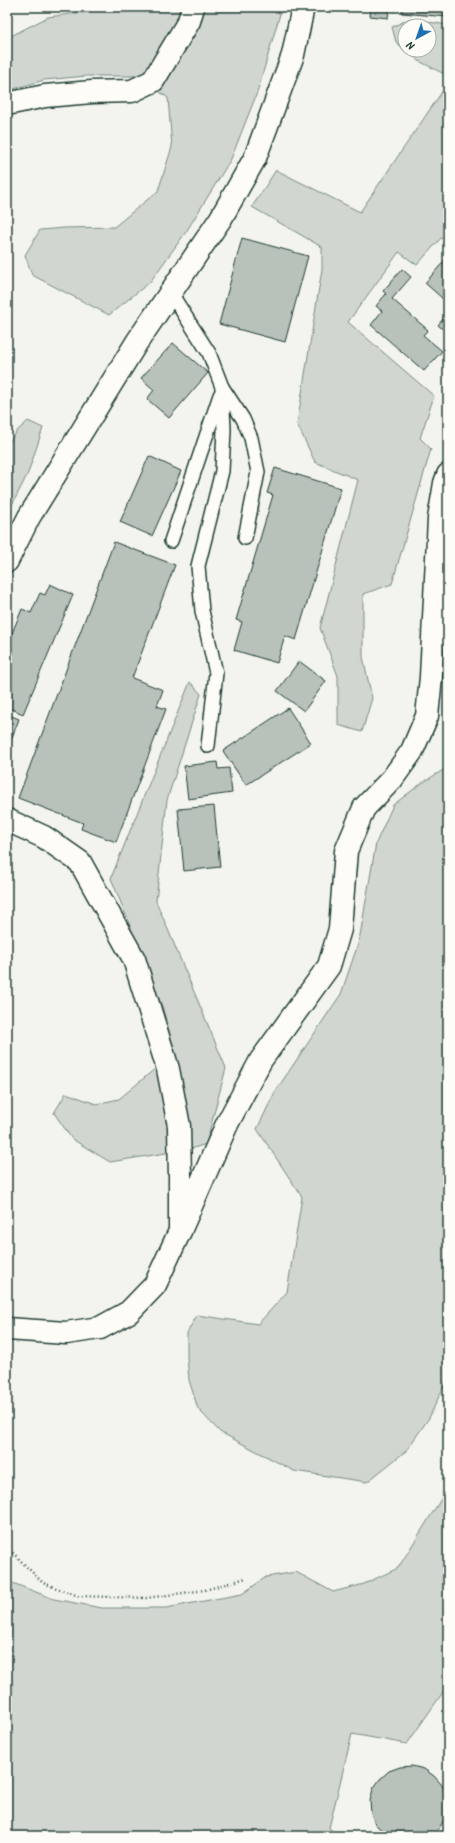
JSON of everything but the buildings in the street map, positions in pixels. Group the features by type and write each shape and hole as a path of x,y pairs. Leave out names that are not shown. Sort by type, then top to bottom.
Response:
{"street":[{"path":"7,104 45,96 92,92 132,91 153,81 190,21 192,7"},
{"path":"7,561 29,517 137,342 221,218 255,158 293,55 303,7"},
{"path":"7,1329 66,1334 100,1328 129,1312 155,1285 227,1124 261,1060 328,966 340,929 346,851 364,808 392,778 412,751 427,716 431,677 439,519 445,483 448,475"},
{"path":"7,820 44,837 80,862 134,959 168,1069 179,1126 180,1231"}],"lane":[{"path":"170,292 209,353 222,387 243,419 251,438 258,472 245,538"},
{"path":"171,542 222,387"},
{"path":"208,746 216,673 202,611 198,566 222,471 224,430 222,387"}],"path":[{"path":"7,1547 43,1583 78,1596 146,1598 205,1590 246,1578"}],"shaded area":[{"path":"89,7 282,7 257,93 231,159 186,232 150,282 109,315 32,275 25,255 40,230 114,227 158,191 172,147 168,98 138,76 87,76 44,80 7,91 7,38 48,17 84,12"},
{"path":"437,23 448,25 448,76 415,58 437,58"},
{"path":"397,25 397,43 396,42 392,27"},
{"path":"448,83 448,243 441,238 417,265 399,252 348,322 434,396 420,438 431,449 392,584 363,594 363,657 372,698 362,732 338,725 338,676 320,628 358,480 315,462 297,424 322,269 322,247 252,207 276,170 360,212"},
{"path":"28,421 43,428 28,473 7,515 7,445 18,430"},
{"path":"190,682 201,694 167,800 156,901 226,1068 206,1144 191,1149 110,1162 72,1139 54,1113 66,1093 96,1104 119,1099 175,1052 162,1006 111,878"},
{"path":"448,767 448,1377 429,1418 406,1451 367,1482 294,1471 220,1432 198,1409 189,1380 187,1333 197,1315 258,1324 287,1292 302,1197 257,1129 275,1092 341,994 359,941 376,843 393,805 422,783"},
{"path":"448,1488 448,1685 407,1744 352,1734 329,1828 339,1836 7,1836 7,1579 10,1582 54,1599 102,1608 166,1608 242,1594 266,1577 296,1572 333,1592 364,1584 398,1568"}]}
